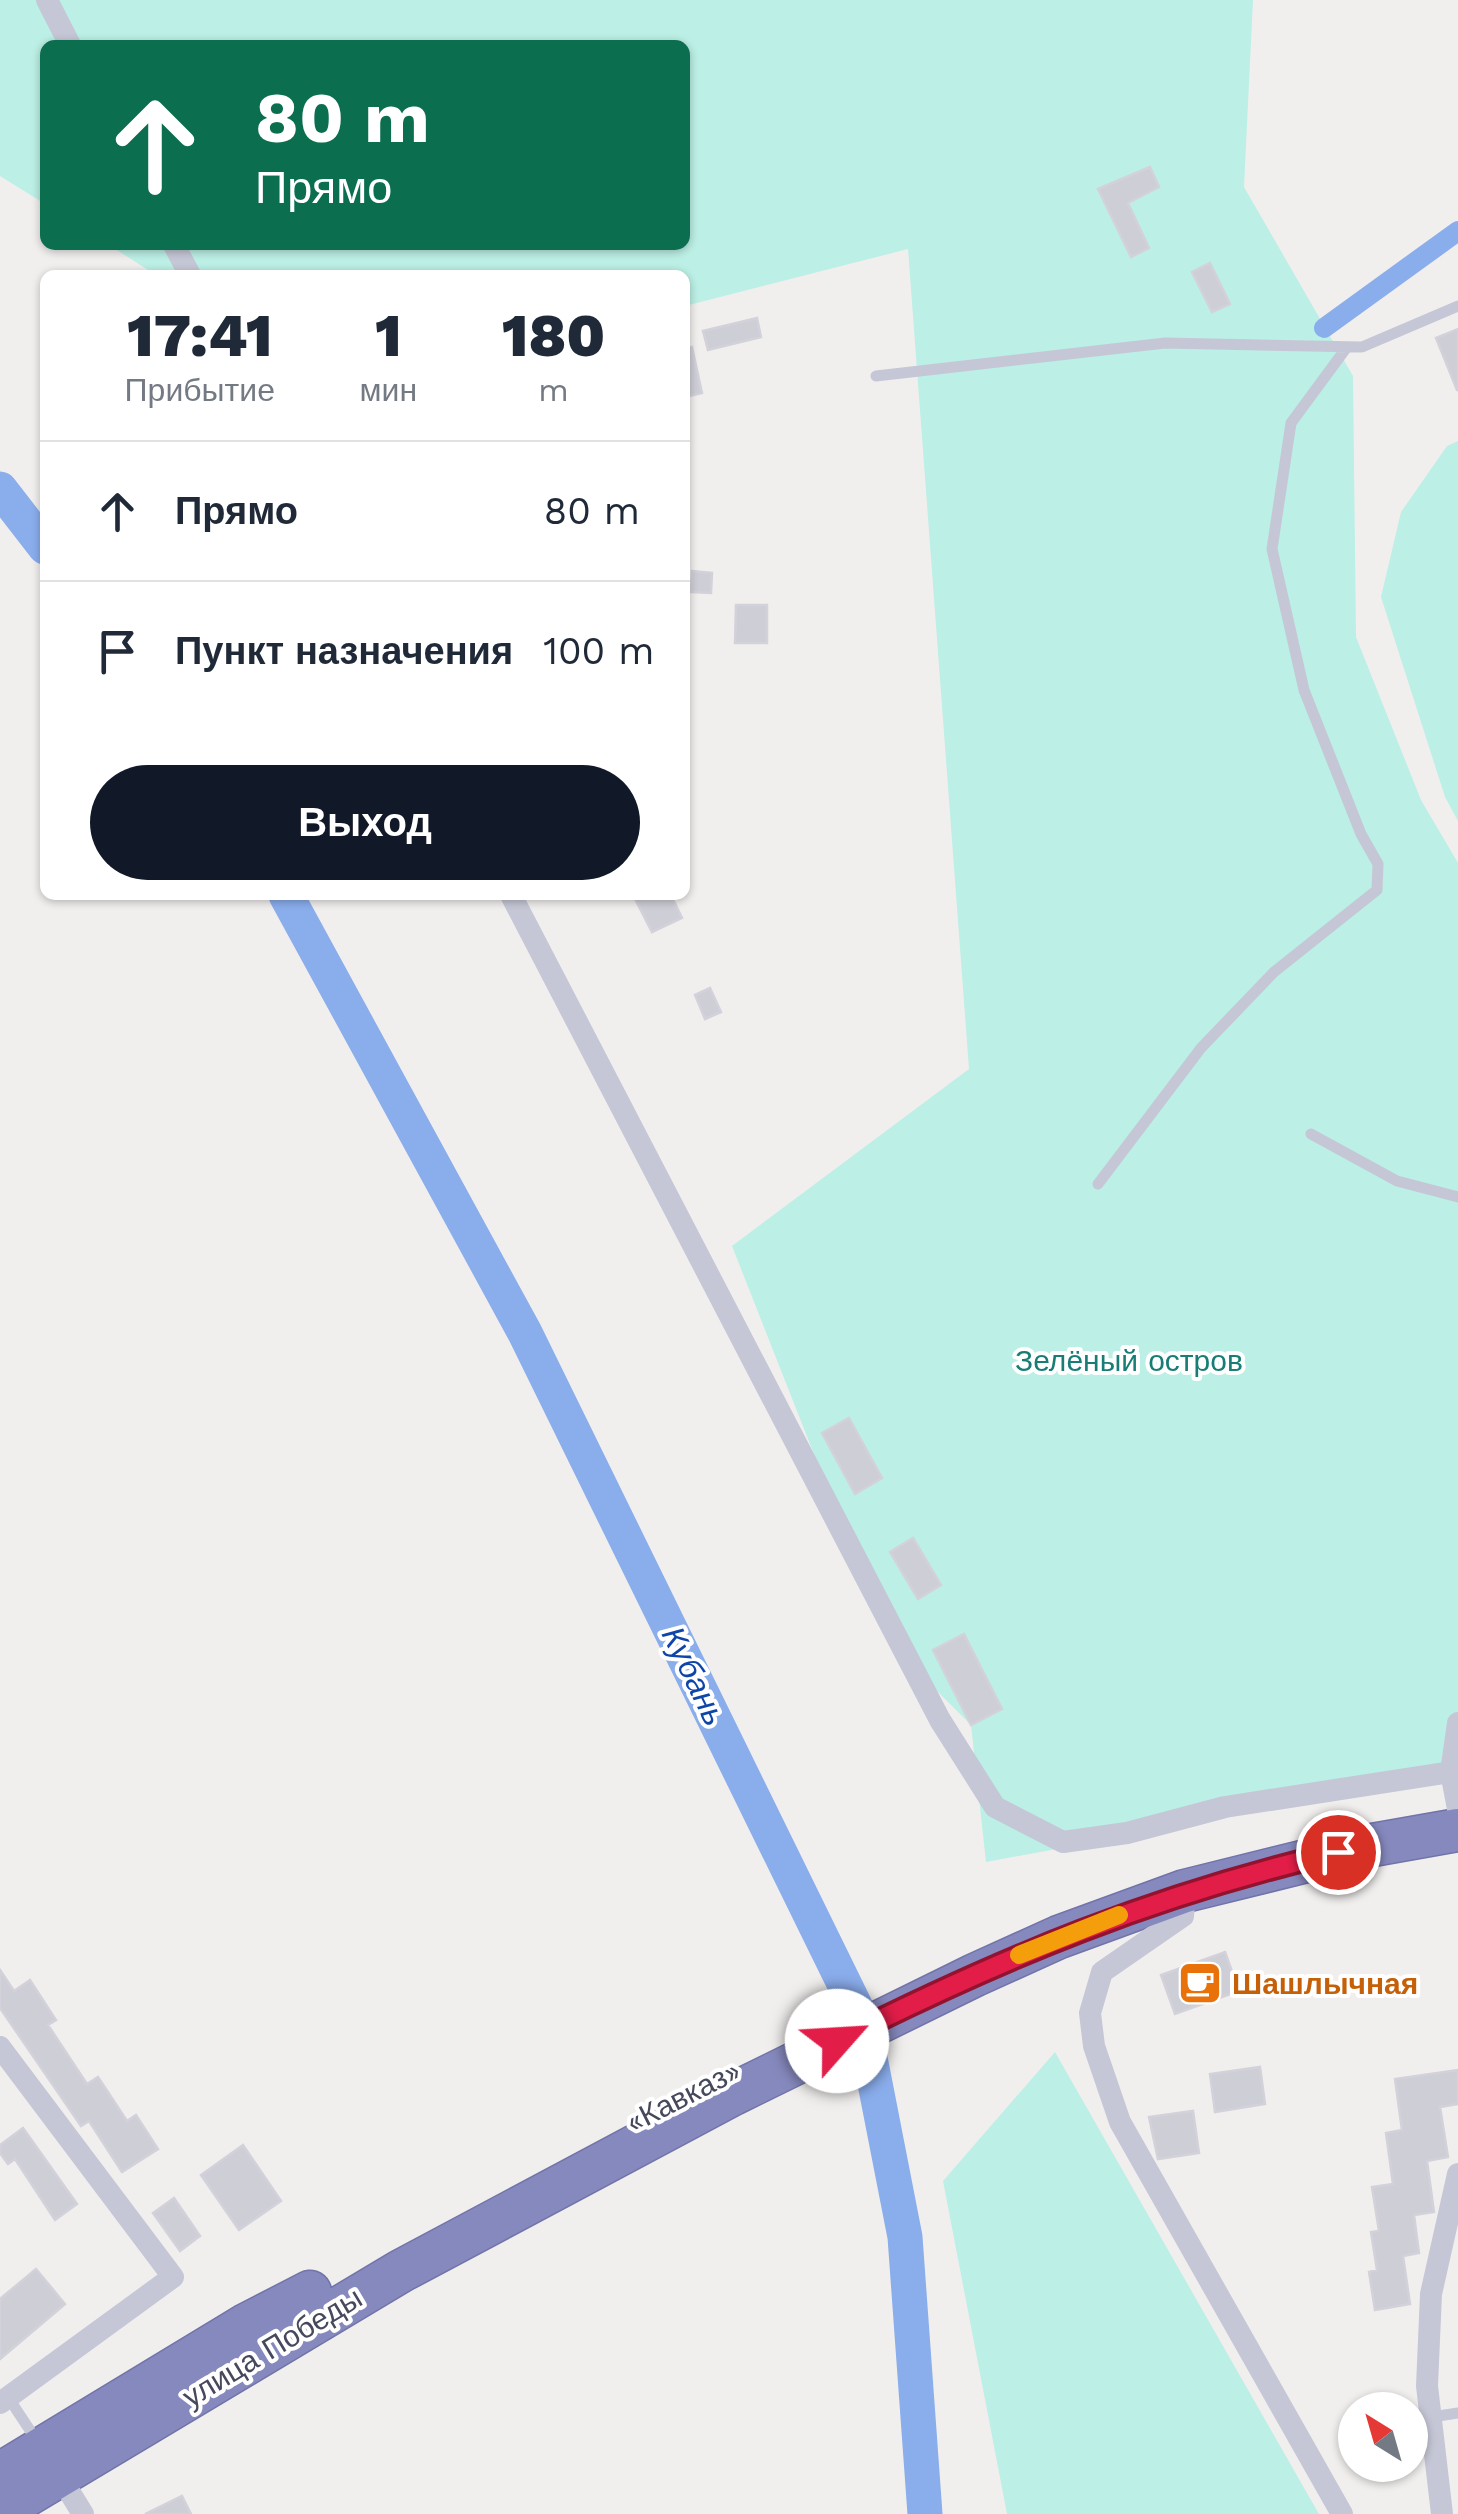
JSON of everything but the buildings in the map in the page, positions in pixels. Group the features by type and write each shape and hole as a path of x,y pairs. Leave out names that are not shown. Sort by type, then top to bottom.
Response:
{"highway":[{"path":"1056,1927 1176,1872 1456,1797"},
{"path":"1056,1927 1368,1846 1458,1830"},
{"name":"«Кавказ»","path":"540,2184 854,2032 1056,1927"},
{"name":"улица Победы","path":"0,2474 51,2462 267,2348 540,2184"},
{"name":"улица Победы","path":"0,2511 51,2462"}],"street":[{"path":"47,0 67,40"},
{"path":"515,900 940,1720 995,1807 1063,1842 1127,1833 1224,1807 1456,1797 1458,1723"},
{"path":"1185,1891 1184,1916 1102,1972 1090,2013 1094,2046 1120,2122 1342,2514"},
{"path":"0,2047 173,2277 4,2400"},
{"path":"1442,2514 1427,2386 1431,2294 1458,2174"},
{"path":"51,2462 84,2514"}],"lane":[{"path":"876,376 1165,344 1362,347 1458,306"},
{"path":"1098,1184 1201,1048 1274,972 1376,890 1378,864 1361,834 1304,690 1272,549 1291,423 1347,347"},
{"path":"1311,1134 1397,1181 1458,1197"},
{"path":"4,2400 51,2462"},
{"path":"1432,2417 1458,2414"}],"green space":[{"name":"Зелёный остров","path":"0,0 1253,0 1244,187 1353,376 1356,637 1421,800 1458,863 1458,1775 986,1862 971,1725 888,1642 732,1246 969,1069 908,249 690,305 690,270 148,270 117,250 690,250 690,40 40,40 40,201 0,176"},
{"path":"1458,441 1458,821 1445,797 1381,597 1401,512 1447,446"},
{"path":"1055,2052 1319,2514 1007,2514 943,2181"}],"waterway":[{"path":"1324,328 1458,231"},
{"name":"Кубань","path":"0,489 40,541"},
{"name":"Кубань","path":"289,900 525,1333 863,2022 905,2237 925,2514"}],"slow traffic":[{"path":"1019,1955 1119,1915"}],"place":[{"name":"Шашлычная","path":"1200,1983"}],"route":[{"path":"837,2041 1059,1937 1185,1891 1338,1852"}]}
